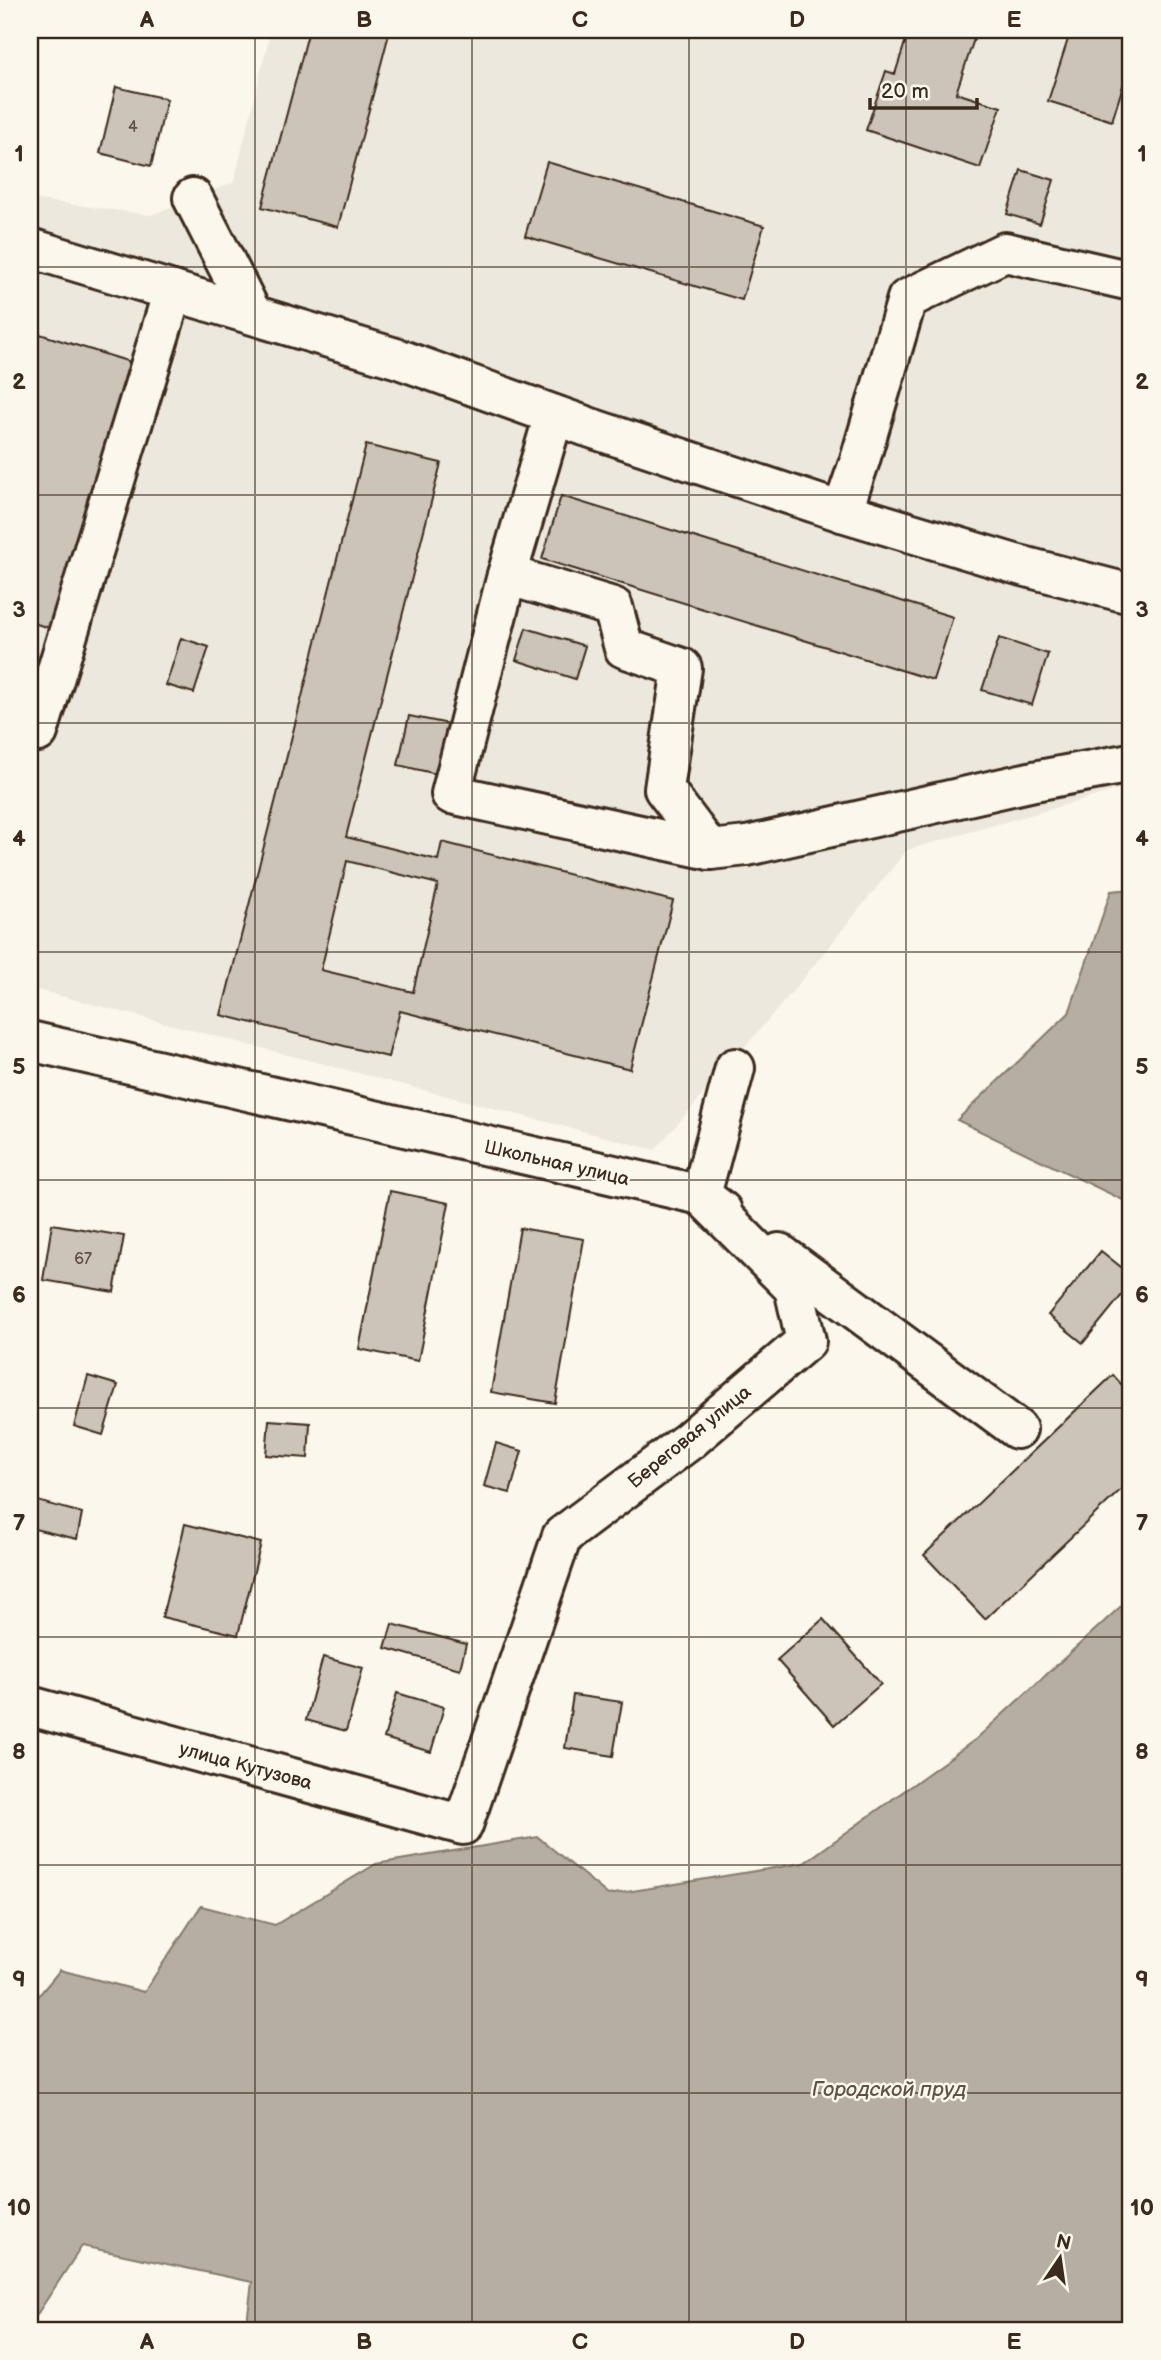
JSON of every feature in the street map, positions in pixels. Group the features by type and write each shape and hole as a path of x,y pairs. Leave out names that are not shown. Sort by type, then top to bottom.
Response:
{"street":[{"path":"193,198 252,314"},
{"path":"30,248 399,359 554,415 842,512 1015,564 1131,594"},
{"path":"842,512 907,299 1005,252 1131,281"},
{"path":"38,732 173,291"},
{"path":"554,415 507,575 451,794 710,850 747,846 1034,781 1131,763"},
{"path":"507,575 613,607 624,649 682,668 664,789 710,850"},
{"name":"Школьная улица","path":"33,1052 701,1195 1017,1429"},
{"path":"701,1195 735,1068"},
{"name":"Береговая улица","path":"463,1825 562,1536 690,1440 806,1341 793,1288 701,1195"},
{"name":"улица Кутузова","path":"30,1706 463,1825"}],"shaded area":[{"path":"271,30 1131,30 1131,786 907,850 788,997 655,1150 30,988 30,199 151,215 234,182"}],"water":[{"path":"1131,889 1131,1204 957,1120 1069,1013 1111,891"},
{"name":"Городской пруд","path":"1131,1597 1131,2330 246,2330 252,2282 82,2246 30,2325 30,2006 60,1970 144,1992 201,1906 275,1925 376,1864 538,1837 608,1895 804,1863 976,1739"}],"building":[{"path":"309,30 390,30 338,227 262,207"},
{"path":"909,30 977,30 956,93 1001,107 980,168 866,130 886,71 895,74"},
{"path":"1071,30 1131,30 1131,60 1112,121 1048,101"},
{"path":"116,87 167,99 151,166 100,153"},
{"path":"547,162 764,226 742,300 525,236"},
{"path":"1021,170 1054,180 1040,224 1007,214"},
{"path":"30,331 140,365 59,631 30,622"},
{"path":"366,445 441,463 346,837 438,860 442,842 673,901 630,1069 400,1011 388,1057 221,1015","holes":["347,861 438,884 413,992 321,970"]},
{"path":"561,496 953,617 933,680 542,559"},
{"path":"526,628 585,646 575,679 516,660"},
{"path":"181,638 209,647 194,693 166,685"},
{"path":"999,638 1048,654 1032,705 982,690"},
{"path":"409,716 449,724 437,774 398,765"},
{"path":"390,1191 449,1203 418,1361 359,1349"},
{"path":"52,1224 124,1236 114,1292 43,1280"},
{"path":"520,1228 584,1239 555,1403 491,1392"},
{"path":"1101,1251 1131,1275 1131,1284 1083,1343 1048,1315"},
{"path":"1113,1375 1131,1395 1131,1480 985,1619 924,1555"},
{"path":"88,1376 118,1385 103,1435 74,1426"},
{"path":"269,1420 310,1423 308,1458 266,1455"},
{"path":"496,1443 522,1451 510,1493 484,1486"},
{"path":"30,1499 82,1513 77,1539 30,1528"},
{"path":"185,1524 261,1543 238,1635 162,1617"},
{"path":"823,1619 881,1684 834,1725 777,1660"},
{"path":"392,1624 466,1644 460,1669 385,1648"},
{"path":"323,1657 363,1668 346,1731 306,1720"},
{"path":"397,1693 444,1707 431,1752 384,1738"},
{"path":"573,1695 622,1702 613,1756 565,1748"}]}
